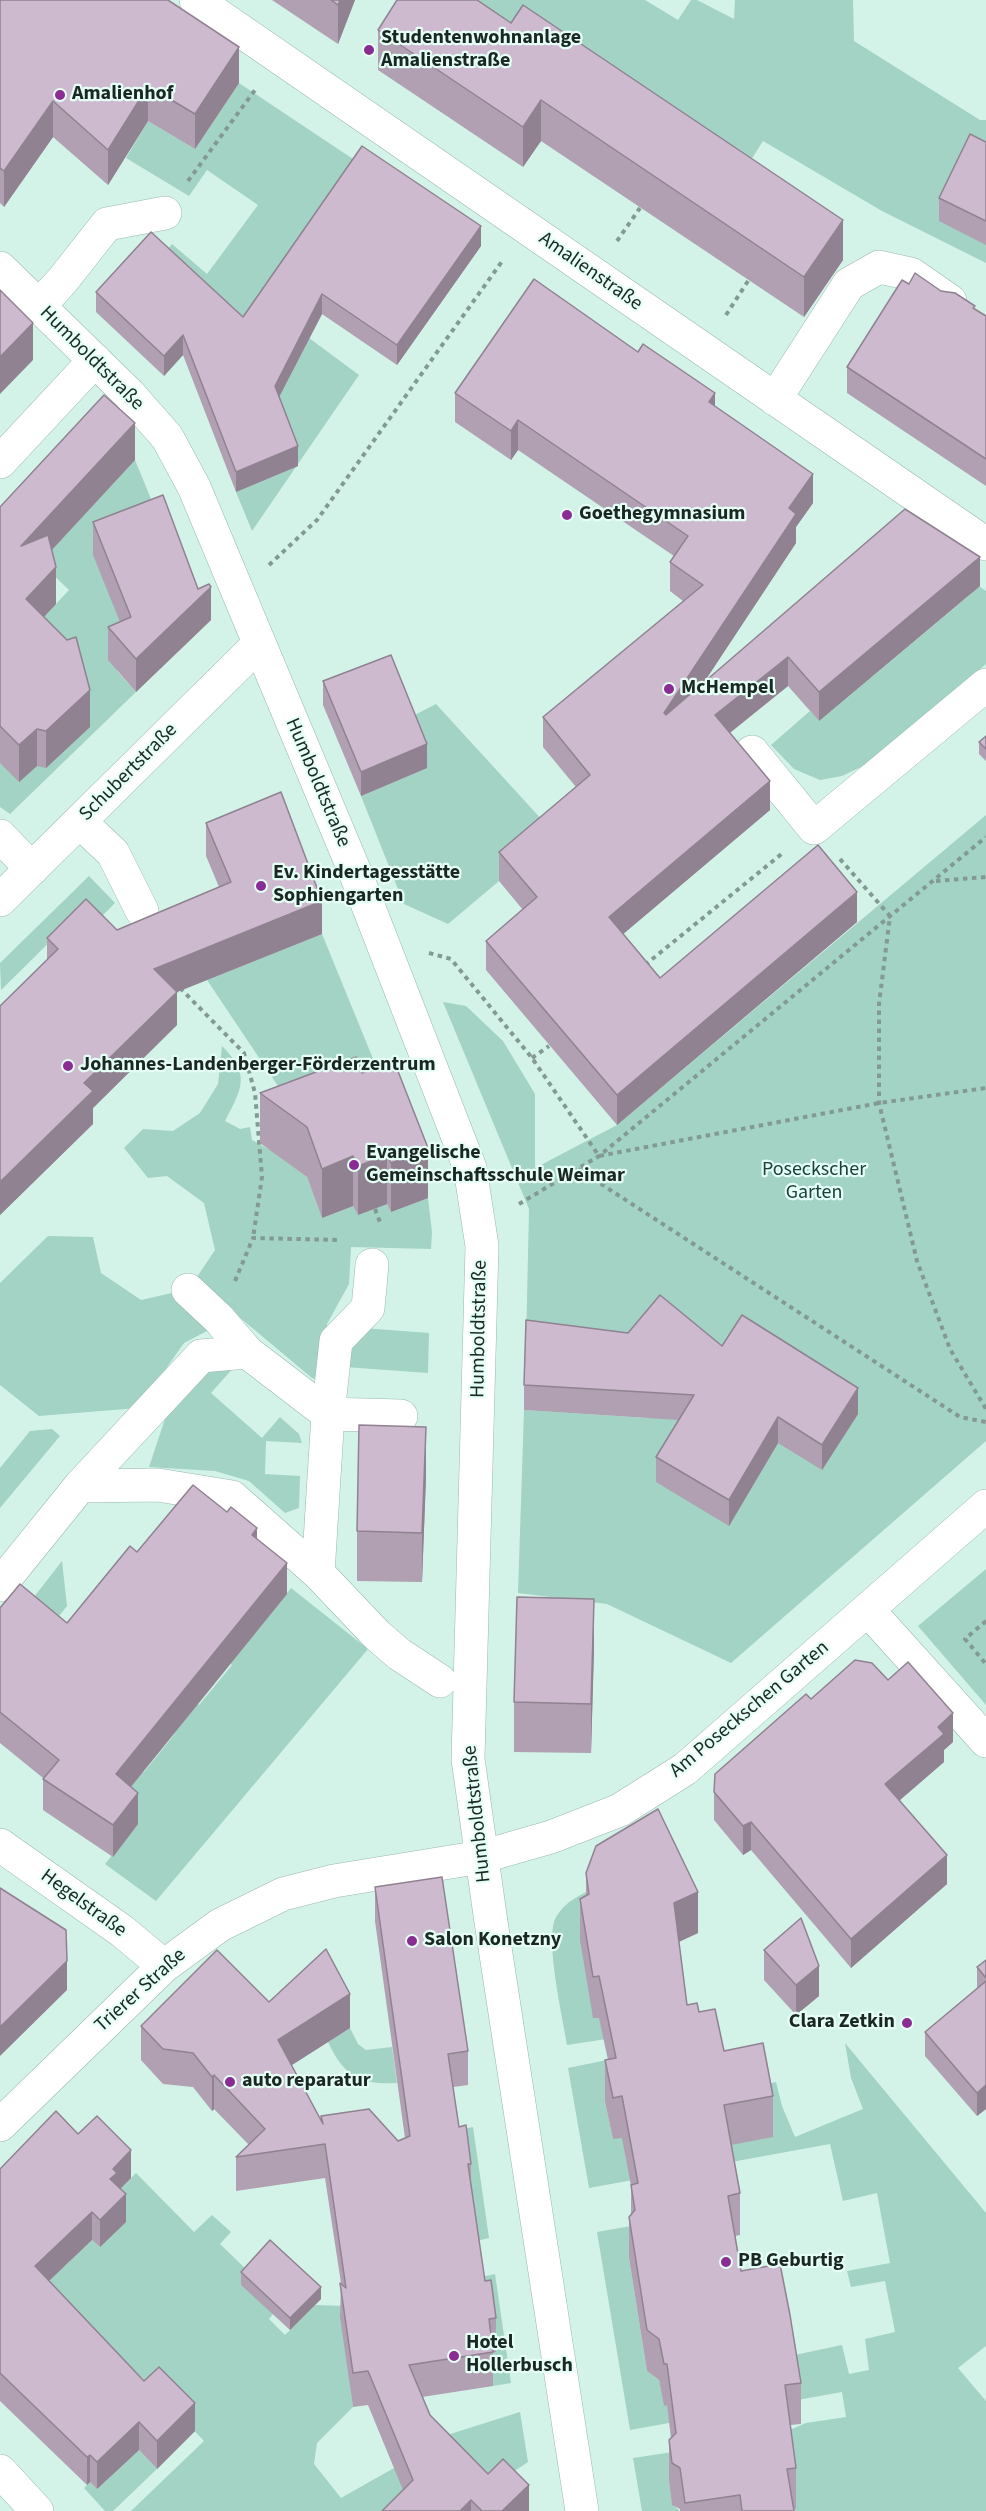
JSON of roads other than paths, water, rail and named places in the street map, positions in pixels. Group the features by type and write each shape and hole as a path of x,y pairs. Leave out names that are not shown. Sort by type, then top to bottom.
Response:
{"street":[{"name":"Amalienstraße","path":"196,0 986,544"},
{"path":"39,306 107,224 165,213"},
{"path":"775,399 849,284 879,267 911,274 952,302"},
{"name":"Humboldtstraße","path":"0,268 129,394 167,437 194,487 258,645 355,872 470,1168 482,1246 468,1760 582,2511"},
{"path":"0,462 95,360"},
{"name":"Schubertstraße","path":"0,900 258,645"},
{"path":"752,752 814,828 986,685"},
{"path":"80,822 113,853 142,911"},
{"path":"0,836 32,869"},
{"path":"318,1573 328,1414 336,1341 368,1308 372,1265"},
{"path":"188,1290 219,1319 247,1352 328,1414 401,1416"},
{"path":"0,1586 80,1486 201,1356 247,1352"},
{"path":"80,1486 158,1485 232,1497 318,1573 377,1635 399,1654 440,1681"},
{"name":"Am Poseckschen Garten","path":"481,1857 551,1837 620,1810 676,1775 986,1506"},
{"path":"868,1610 986,1741"},
{"name":"Hegelstraße","path":"0,1845 122,1931 164,1966"},
{"name":"Trierer Straße","path":"0,2125 164,1966 220,1925 283,1894 334,1881 481,1857"},
{"path":"0,2471 37,2511"}],"place":[{"name":"Studentenwohnanlage Amalienstraße","path":"369,50"},
{"name":"Amalienhof","path":"60,95"},
{"name":"Goethegymnasium","path":"567,515"},
{"name":"McHempel","path":"669,689"},
{"name":"Ev. Kindertagesstätte Sophiengarten","path":"261,886"},
{"name":"Johannes-Landenberger-Förderzentrum","path":"68,1066"},
{"name":"Evangelische Gemeinschaftsschule Weimar","path":"354,1165"},
{"name":"Salon Konetzny","path":"412,1941"},
{"name":"Clara Zetkin","path":"907,2023"},
{"name":"auto reparatur","path":"230,2082"},
{"name":"PB Geburtig","path":"726,2262"},
{"name":"Hotel Hollerbusch","path":"454,2356"}],"park label":[{"name":"Poseckscher Garten","path":"814,1182"}]}
